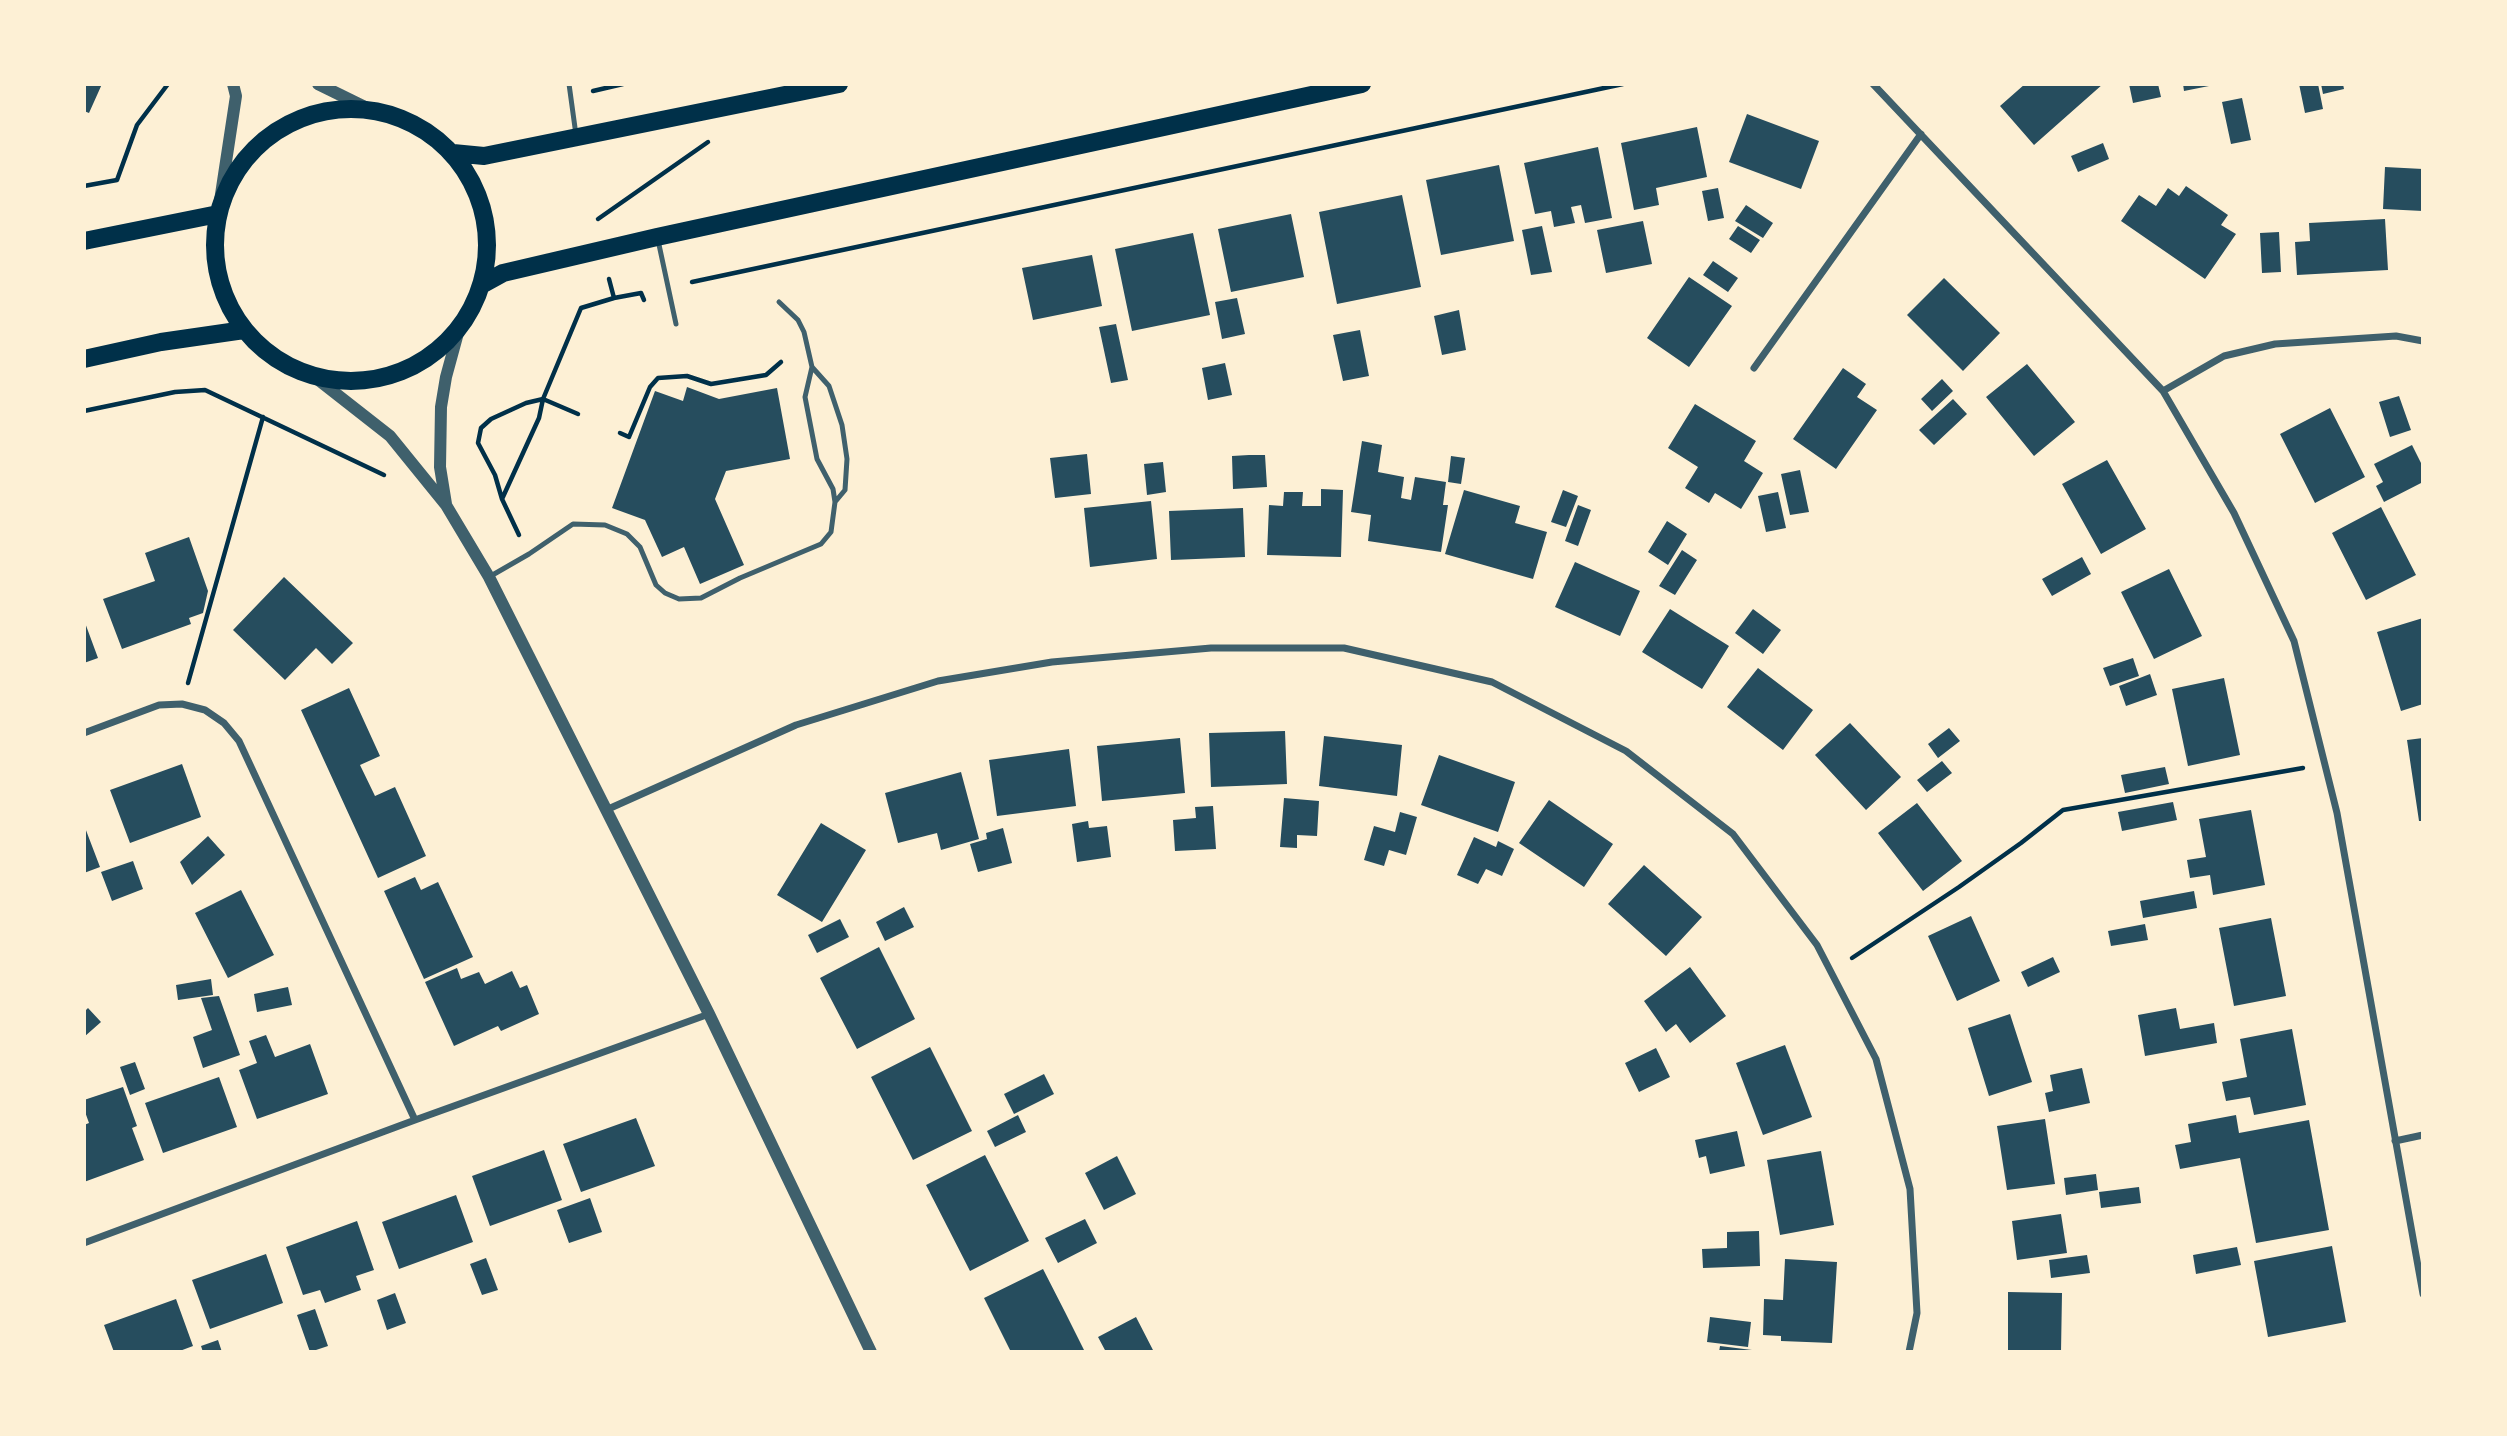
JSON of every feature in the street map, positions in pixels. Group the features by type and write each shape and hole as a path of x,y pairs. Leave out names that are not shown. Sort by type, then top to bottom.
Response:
{"main road":[{"path":"453,153 484,156 839,84"},
{"path":"483,284 503,273 657,237 1362,84"},
{"path":"351,108 395,115 427,131 453,153 477,191 488,254 483,284 472,310 433,355 398,374 370,381 316,378 279,363 244,330 228,309 213,246 219,207 242,161 262,141 319,109 351,108"},
{"path":"84,241 219,207"},
{"path":"84,359 161,342 244,330"}],"street":[{"path":"219,207 236,96 233,84"},
{"path":"318,84 373,111"},
{"path":"1873,84 2163,391 2234,513 2294,641 2337,813 2423,1294"},
{"path":"1754,369 1921,134"},
{"path":"446,505 440,467 441,407 461,322"},
{"path":"2163,391 2224,356 2275,344 2396,336 2423,341"},
{"path":"316,378 390,436 446,505 489,577 709,1014 871,1352"},
{"path":"606,810 796,725 938,681 1052,662 1211,648 1343,648 1492,682 1626,751 1733,834 1817,945 1876,1059 1910,1189 1917,1313 1909,1352"},
{"path":"84,733 159,705 182,704 205,710 224,723 239,741 415,1120"},
{"path":"84,1243 709,1014"},
{"path":"2395,1141 2423,1135"}],"lane":[{"path":"569,84 576,139"},
{"path":"657,237 676,324"},
{"path":"489,577 573,524 605,525 626,534 640,547 656,585 665,593 679,599 701,598 740,578 821,544 831,532 835,502 833,489 817,459 805,397 812,367 804,332 798,320 779,302"},
{"path":"812,367 829,386 842,425 847,460 845,490 835,502"}],"path":[{"path":"84,186 117,180 137,125 168,84"},
{"path":"692,282 1623,84"},
{"path":"614,298 641,293"},
{"path":"620,433 629,437 650,387 657,378 687,376 711,384 766,375 781,362"},
{"path":"84,411 175,392 205,390 390,478"},
{"path":"502,499 539,418 543,399 526,402 491,419 481,428 478,443 495,475 502,499 529,554"},
{"path":"182,704 263,417"},
{"path":"1831,972 1959,887 2063,810 2325,764"}],"building":[{"path":"84,84 102,84 89,113 84,111"},
{"path":"2025,84 2103,84 2034,145 2000,106"},
{"path":"2129,84 2158,84 2161,97 2133,103"},
{"path":"2183,84 2214,84 2214,85 2184,91"},
{"path":"2299,84 2318,84 2323,109 2305,113"},
{"path":"2321,84 2343,84 2344,89 2323,94"},
{"path":"2242,98 2251,140 2231,144 2222,102"},
{"path":"1747,114 1819,141 1801,189 1729,162"},
{"path":"1697,127 1707,177 1656,188 1659,205 1634,210 1621,143"},
{"path":"2103,143 2109,159 2078,172 2071,156"},
{"path":"1598,147 1612,218 1585,223 1581,205 1571,207 1575,223 1554,227 1551,211 1535,214 1524,163"},
{"path":"1499,165 1514,241 1441,255 1426,180"},
{"path":"2385,167 2423,169 2423,211 2383,209"},
{"path":"2186,186 2228,215 2221,225 2236,234 2205,279 2121,221 2139,195 2156,206 2168,188 2179,196"},
{"path":"1718,188 1724,218 1708,221 1702,191"},
{"path":"1402,195 1421,287 1337,304 1319,212"},
{"path":"1746,205 1773,223 1763,238 1735,221"},
{"path":"1291,214 1304,277 1231,292 1218,229"},
{"path":"2385,219 2388,270 2297,275 2295,242 2310,241 2309,223"},
{"path":"1643,221 1652,264 1606,273 1597,230"},
{"path":"1542,226 1552,272 1531,275 1522,230"},
{"path":"1738,226 1760,240 1751,253 1729,239"},
{"path":"2279,232 2281,272 2262,273 2260,233"},
{"path":"1193,233 1210,315 1132,331 1115,249"},
{"path":"1092,255 1102,306 1033,320 1022,268"},
{"path":"1713,261 1738,278 1728,292 1703,275"},
{"path":"1689,277 1732,306 1689,367 1647,338"},
{"path":"1944,278 2000,333 1963,371 1907,315"},
{"path":"1237,298 1245,334 1222,339 1215,302"},
{"path":"1459,310 1466,350 1442,355 1434,316"},
{"path":"1116,324 1128,380 1111,383 1099,327"},
{"path":"1360,330 1369,376 1343,381 1333,335"},
{"path":"1225,363 1232,395 1208,400 1202,368"},
{"path":"2027,364 2075,422 2034,456 1986,397"},
{"path":"1843,368 1866,384 1857,397 1877,410 1836,469 1793,439"},
{"path":"1942,379 1953,391 1932,411 1921,399"},
{"path":"687,387 719,399 777,388 790,459 726,471 715,499 744,565 700,584 684,547 662,557 645,520 612,508 655,391 683,401"},
{"path":"2399,396 2411,430 2390,437 2379,402"},
{"path":"1953,399 1967,414 1934,445 1919,430"},
{"path":"1695,404 1756,441 1744,461 1763,473 1741,509 1715,493 1709,503 1685,488 1698,467 1668,448"},
{"path":"2330,408 2365,477 2315,503 2280,434"},
{"path":"1362,441 1382,445 1378,472 1404,477 1401,498 1411,500 1415,477 1446,482 1443,505 1448,505 1441,552 1368,541 1371,515 1351,512"},
{"path":"2412,445 2423,467 2423,482 2384,502 2376,486 2383,482 2374,464"},
{"path":"1087,454 1091,494 1055,498 1050,458"},
{"path":"1265,455 1267,487 1233,489 1232,456"},
{"path":"1451,456 1465,458 1461,484 1448,482"},
{"path":"2107,460 2146,529 2101,554 2062,484"},
{"path":"1163,462 1166,492 1147,495 1144,464"},
{"path":"1800,470 1809,512 1790,515 1781,474"},
{"path":"1321,489 1343,490 1341,557 1267,555 1269,505 1283,506 1284,492 1303,492 1302,506 1321,506"},
{"path":"1464,490 1520,506 1515,523 1547,532 1533,579 1445,554"},
{"path":"1563,490 1578,496 1566,527 1551,522"},
{"path":"1778,492 1786,528 1766,532 1758,496"},
{"path":"1151,501 1157,559 1090,567 1084,508"},
{"path":"1578,505 1591,510 1578,546 1565,541"},
{"path":"2381,507 2416,575 2366,600 2332,533"},
{"path":"1243,508 1245,557 1171,560 1169,511"},
{"path":"1667,521 1687,534 1668,565 1648,552"},
{"path":"189,537 208,591 203,613 189,618 191,624 122,649 103,599 155,581 145,553"},
{"path":"1682,550 1697,560 1675,595 1659,586"},
{"path":"2082,557 2091,574 2052,596 2042,579"},
{"path":"1575,562 1640,591 1620,636 1555,607"},
{"path":"2169,569 2202,636 2154,659 2121,592"},
{"path":"284,577 353,643 332,664 316,648 285,680 233,630"},
{"path":"1670,609 1729,646 1702,689 1642,652"},
{"path":"1753,609 1781,630 1763,654 1735,633"},
{"path":"2423,618 2423,704 2401,711 2377,632"},
{"path":"84,620 98,658 84,663"},
{"path":"2133,658 2139,676 2110,686 2103,668"},
{"path":"1758,668 1813,710 1783,750 1727,707"},
{"path":"2150,674 2157,695 2126,706 2119,686"},
{"path":"2224,678 2240,755 2188,766 2172,689"},
{"path":"349,688 380,756 360,765 375,796 395,787 426,856 378,878 301,710"},
{"path":"1850,723 1901,777 1866,810 1815,755"},
{"path":"1949,728 1960,741 1938,758 1928,744"},
{"path":"1285,731 1287,784 1211,787 1209,733"},
{"path":"1324,736 1402,745 1397,796 1319,786"},
{"path":"1180,738 1185,793 1102,801 1097,746"},
{"path":"2423,738 2423,821 2419,821 2407,740"},
{"path":"1069,749 1076,806 997,816 989,760"},
{"path":"1439,755 1515,782 1498,832 1421,805"},
{"path":"1942,761 1952,773 1927,792 1917,780"},
{"path":"182,764 201,817 130,843 110,790"},
{"path":"2165,767 2169,784 2125,793 2121,775"},
{"path":"961,772 979,839 941,850 937,833 898,843 885,793"},
{"path":"1284,798 1319,801 1317,836 1297,835 1297,848 1280,847"},
{"path":"1549,800 1613,844 1584,887 1519,843"},
{"path":"2173,802 2177,820 2122,831 2118,812"},
{"path":"1917,803 1962,861 1923,891 1878,833"},
{"path":"1213,806 1216,849 1175,851 1173,820 1196,818 1195,807"},
{"path":"2251,810 2265,885 2213,895 2210,875 2190,878 2187,860 2206,857 2199,819"},
{"path":"1400,812 1417,817 1406,855 1389,850 1384,866 1364,860 1374,826 1395,832"},
{"path":"1088,821 1089,828 1107,826 1111,857 1077,862 1072,824"},
{"path":"821,823 866,850 822,922 777,895"},
{"path":"84,825 100,867 84,873"},
{"path":"1003,828 1012,863 978,872 970,844 987,839 986,833"},
{"path":"208,836 225,855 192,885 180,862"},
{"path":"1474,837 1496,847 1498,841 1514,849 1502,876 1486,869 1478,884 1457,875"},
{"path":"133,861 143,889 112,901 101,872"},
{"path":"1644,865 1702,917 1666,956 1608,904"},
{"path":"415,877 421,890 438,882 473,957 424,979 384,891"},
{"path":"241,890 274,955 228,978 195,913"},
{"path":"2194,891 2197,908 2143,918 2140,901"},
{"path":"904,907 914,927 885,941 876,922"},
{"path":"1971,916 2000,981 1957,1001 1928,936"},
{"path":"2271,918 2286,996 2234,1006 2219,928"},
{"path":"840,919 849,937 817,953 808,935"},
{"path":"2145,924 2148,940 2111,946 2108,931"},
{"path":"879,947 915,1019 857,1049 820,978"},
{"path":"2053,957 2060,972 2028,987 2021,972"},
{"path":"1690,967 1726,1016 1690,1043 1676,1024 1666,1032 1644,1001"},
{"path":"457,968 461,979 479,972 485,984 512,971 520,988 527,985 539,1014 501,1031 498,1026 454,1046 425,982"},
{"path":"211,979 213,995 178,1000 176,985"},
{"path":"288,987 292,1005 257,1012 254,994"},
{"path":"219,996 240,1055 203,1068 193,1037 212,1030 201,998"},
{"path":"88,1008 101,1022 84,1037 84,1012"},
{"path":"2176,1008 2180,1029 2214,1023 2217,1043 2145,1056 2138,1015"},
{"path":"2010,1014 2032,1082 1989,1096 1968,1028"},
{"path":"2292,1029 2306,1105 2254,1115 2250,1097 2226,1101 2222,1082 2247,1077 2240,1039"},
{"path":"266,1035 275,1057 310,1044 328,1094 257,1119 239,1070 257,1063 249,1041"},
{"path":"1785,1045 1812,1117 1763,1135 1736,1063"},
{"path":"930,1047 972,1131 913,1160 871,1077"},
{"path":"1656,1048 1670,1077 1639,1092 1625,1063"},
{"path":"135,1062 145,1089 130,1095 120,1067"},
{"path":"2082,1068 2090,1103 2049,1112 2045,1093 2053,1091 2050,1075"},
{"path":"1044,1074 1054,1094 1014,1114 1004,1094"},
{"path":"219,1077 237,1127 163,1153 145,1103"},
{"path":"123,1087 137,1126 132,1128 144,1160 84,1182 84,1125 89,1123 84,1100"},
{"path":"1018,1115 1026,1132 995,1147 987,1131"},
{"path":"2236,1115 2239,1133 2309,1120 2329,1230 2256,1243 2240,1158 2180,1169 2175,1145 2191,1142 2188,1124"},
{"path":"636,1118 655,1166 581,1192 563,1144"},
{"path":"2045,1119 2055,1184 2007,1190 1997,1126"},
{"path":"1737,1131 1745,1166 1710,1174 1706,1156 1699,1158 1695,1140"},
{"path":"544,1150 562,1200 490,1226 472,1176"},
{"path":"1821,1151 1834,1225 1780,1235 1767,1160"},
{"path":"985,1155 1029,1241 970,1271 926,1185"},
{"path":"1117,1156 1136,1194 1104,1210 1085,1173"},
{"path":"2096,1174 2098,1190 2066,1195 2064,1178"},
{"path":"2139,1187 2141,1203 2101,1208 2099,1192"},
{"path":"456,1195 473,1242 399,1269 382,1222"},
{"path":"590,1198 602,1232 569,1243 557,1210"},
{"path":"2061,1214 2067,1253 2017,1260 2012,1221"},
{"path":"1085,1219 1097,1243 1058,1263 1045,1238"},
{"path":"357,1221 374,1270 356,1276 361,1290 325,1303 320,1290 303,1295 286,1247"},
{"path":"1759,1231 1760,1266 1703,1268 1702,1249 1727,1248 1727,1232"},
{"path":"2332,1246 2346,1322 2268,1337 2254,1261"},
{"path":"2237,1247 2241,1265 2196,1274 2193,1255"},
{"path":"266,1254 283,1303 210,1329 192,1280"},
{"path":"2087,1255 2090,1273 2051,1278 2049,1260"},
{"path":"486,1258 498,1290 482,1295 470,1264"},
{"path":"1785,1259 1837,1262 1832,1343 1781,1341 1781,1336 1763,1335 1764,1299 1783,1300"},
{"path":"1043,1269 1085,1352 1011,1352 984,1298"},
{"path":"2008,1292 2062,1293 2061,1352 2008,1352"},
{"path":"395,1293 406,1323 387,1330 377,1300"},
{"path":"176,1299 193,1346 177,1352 114,1352 104,1325"},
{"path":"315,1309 328,1346 310,1352 297,1315"},
{"path":"1136,1317 1154,1352 1106,1352 1098,1337"},
{"path":"1710,1317 1751,1322 1748,1347 1707,1342"},
{"path":"218,1340 222,1352 203,1352 201,1346"},
{"path":"1720,1346 1752,1350 1752,1352 1719,1352"}]}
